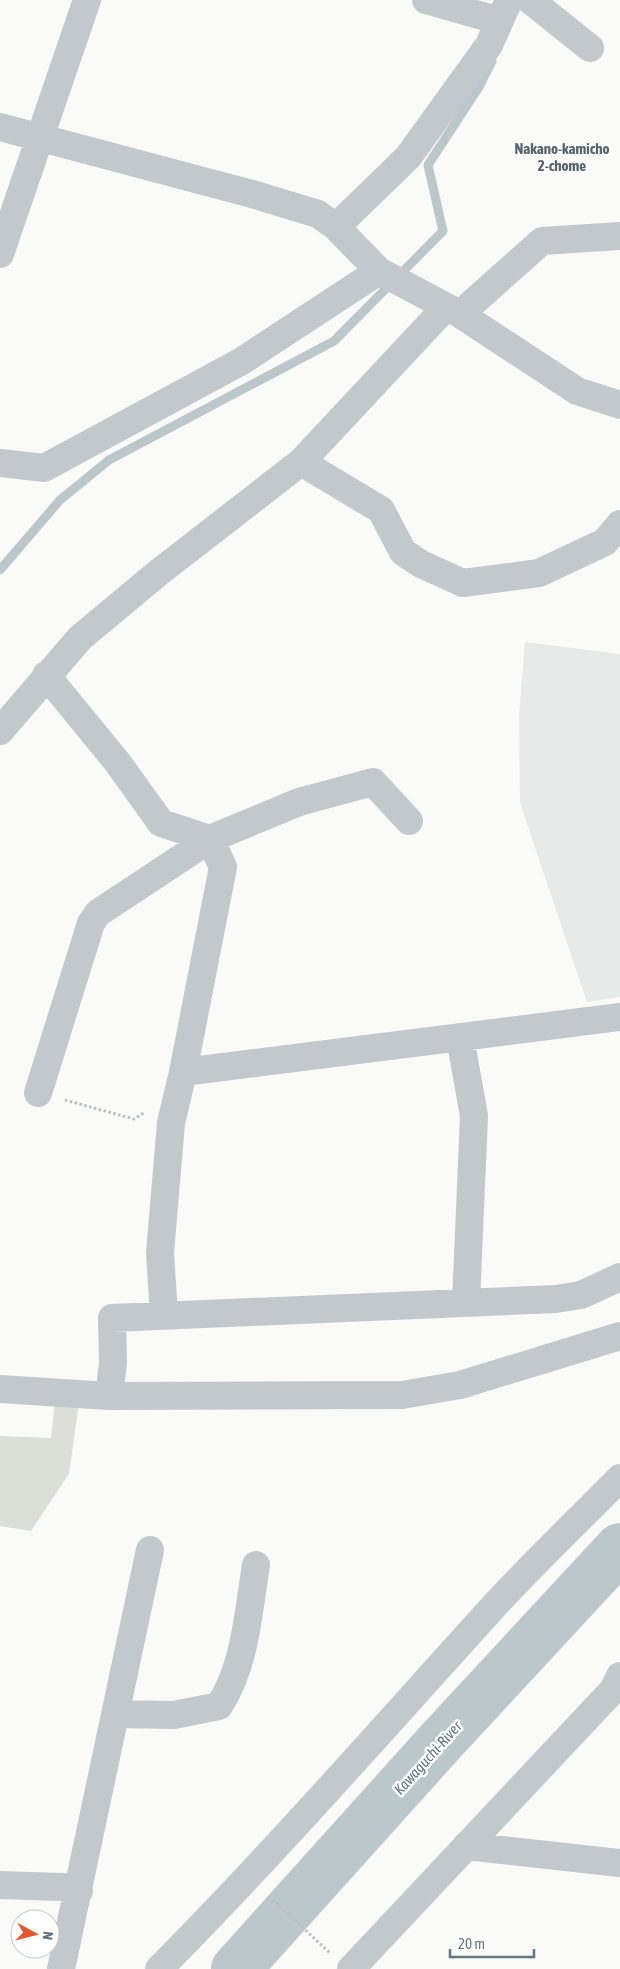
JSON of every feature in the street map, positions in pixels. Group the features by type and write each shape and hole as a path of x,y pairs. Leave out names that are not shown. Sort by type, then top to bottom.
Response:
{"street":[{"path":"0,254 87,0"},
{"path":"336,227 408,157 489,46 505,10 426,0"},
{"path":"530,0 590,48"},
{"path":"0,127 318,214 336,227 391,277 453,311 577,391 620,405"},
{"path":"0,730 80,638 301,462 453,311 542,241 620,236"},
{"path":"0,463 44,468 242,361 391,277"},
{"path":"301,462 382,510 403,552 420,564 463,582 538,573 605,542 620,524"},
{"path":"46,676 118,763 161,823 210,838 223,867 181,1081 170,1123 160,1253 164,1315"},
{"path":"38,1093 91,923 98,913 210,838 300,802 373,782 409,821"},
{"path":"181,1081 460,1037 620,1017"},
{"path":"460,1037 474,1116 466,1302"},
{"path":"109,1396 113,1363 112,1318 556,1299 581,1294 620,1277"},
{"path":"0,1389 109,1396 402,1395 460,1385 620,1336"},
{"path":"159,1969 248,1877 376,1739 486,1614 620,1478"},
{"path":"61,1969 150,1550"},
{"path":"116,1714 174,1715 219,1706 240,1663 256,1565"},
{"path":"341,1962 466,1846 613,1690 620,1676"},
{"path":"466,1846 620,1862"},
{"path":"0,1885 62,1887 79,1891"}],"path":[{"path":"38,1093 134,1119 181,1081"},
{"path":"248,1877 341,1962"}],"shaded area":[{"path":"525,642 620,654 620,997 587,1002 520,803 519,715"},
{"path":"55,1400 79,1402 69,1474 31,1531 0,1526 0,1436 51,1438"}],"waterway":[{"path":"0,570 60,500 109,460 334,341 443,231 428,165 479,87 492,61"},
{"name":"Kawaguchi-River","path":"236,1969 442,1740 620,1548"}],"district":[{"name":"Nakano-kamicho 2-chome","path":"562,158"}]}
